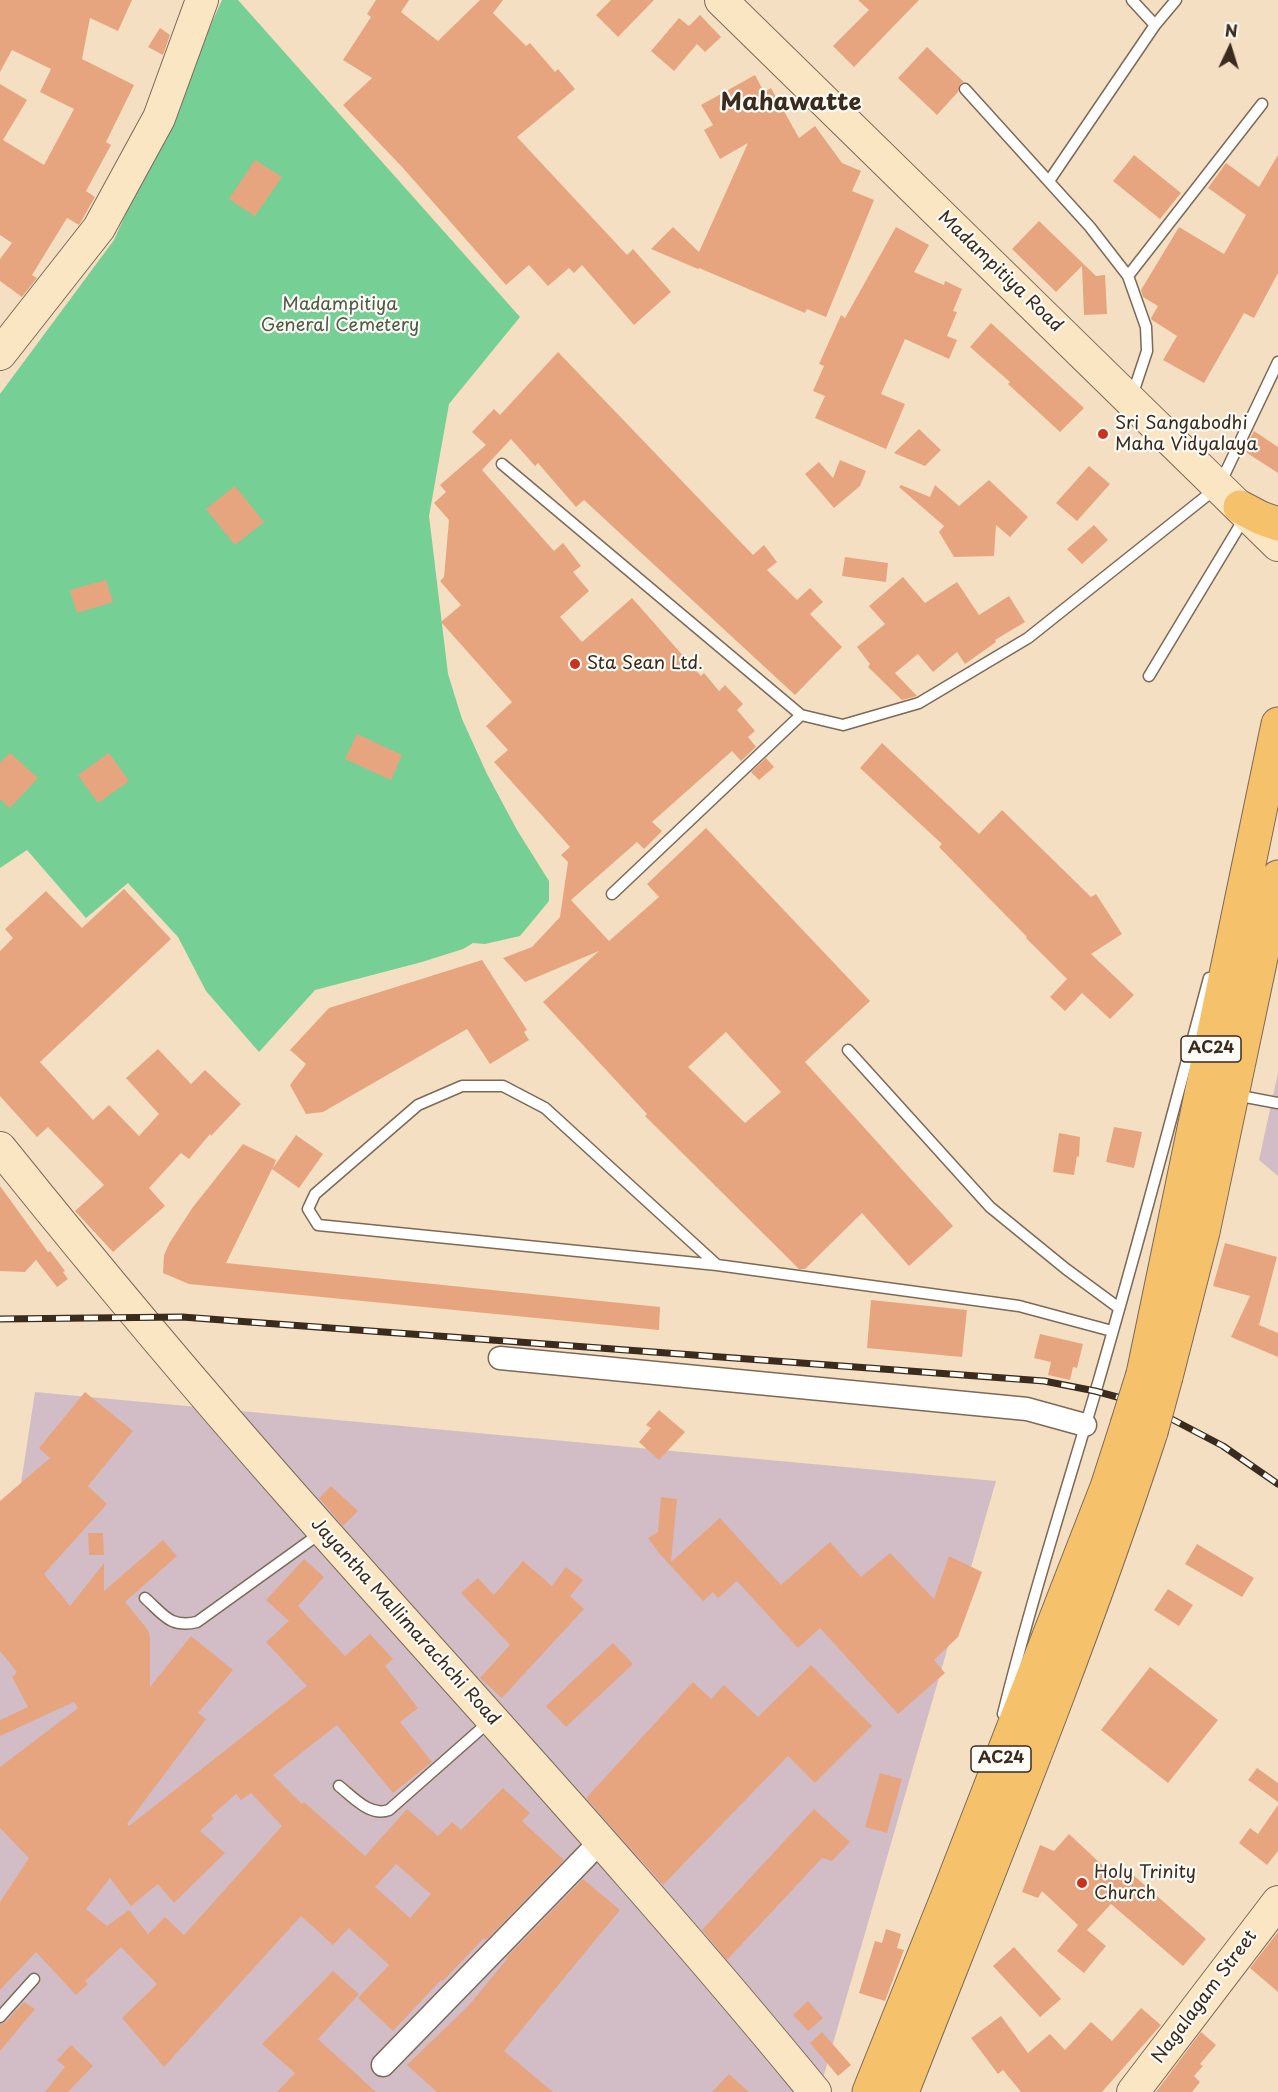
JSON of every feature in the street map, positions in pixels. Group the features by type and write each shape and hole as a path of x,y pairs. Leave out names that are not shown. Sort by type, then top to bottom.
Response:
{"main road":[{"path":"1235,503 1261,518 1278,524"},
{"name":"AC24","path":"1154,1375 1175,1223 1278,724"},
{"name":"AC24","path":"869,2092 1056,1700 1130,1499 1139,1428 1154,1375 1203,1232 1278,877"},
{"name":"AC24","path":"902,2092 963,1898 978,1819 1107,1487 1139,1428"}],"street":[{"path":"3,346 99,228 159,118 202,0"},
{"name":"Madampitiya Road","path":"721,0 1278,545"},
{"name":"Jayantha Mallimarachchi Road","path":"0,1148 184,1370 600,1842 815,2092"},
{"path":"500,1358 1027,1409 1085,1425"},
{"path":"383,2065 600,1842"},
{"name":"Nagalagam Street","path":"1133,2092 1278,1902"}],"lane":[{"path":"1132,0 1155,25"},
{"path":"1049,182 1155,25 1176,0"},
{"path":"965,89 1090,227 1128,276 1146,327 1147,351 1131,400"},
{"path":"1128,276 1262,104"},
{"path":"1149,676 1235,503 1278,362"},
{"path":"502,464 801,715 843,725 919,703 1028,638 1235,503"},
{"path":"612,894 801,715"},
{"path":"1227,910 1260,804"},
{"path":"978,1819 1024,1633 1119,1308 1213,965"},
{"path":"848,1050 990,1207 1066,1269 1119,1308"},
{"path":"717,1265 546,1108 503,1086 462,1086 418,1105 315,1194 308,1209 318,1225 717,1265 1019,1306 1112,1331"},
{"path":"1232,1094 1278,1103"},
{"path":"145,1598 171,1622 184,1625 197,1622 324,1531"},
{"path":"339,1786 372,1811 381,1813 388,1810 492,1719"},
{"path":"0,2017 34,1979"}],"shaded area":[{"path":"1278,1073 1278,1176 1259,1160"},
{"path":"35,1392 996,1481 819,2092 0,2092 0,1620"}],"green space":[{"name":"Madampitiya General Cemetery","path":"222,0 238,0 520,317 449,404 429,516 448,674 462,719 487,774 517,830 549,881 549,901 520,936 485,944 473,943 463,949 422,962 315,990 259,1052 206,991 178,937 128,883 86,918 27,850 0,868 0,394 114,240"}],"building":[{"path":"0,0 132,0 118,31 90,18 82,59 134,85 106,142 111,145 86,191 95,197 79,225 67,218 32,275 37,278 22,297 0,281 0,259 12,243 0,235 0,84 27,100 3,140 44,165 74,109 40,92 51,69 12,50 0,72"},
{"path":"376,0 409,0 401,12 438,41 480,0 503,0 493,13 526,46 530,43 555,72 558,69 575,89 517,137 627,255 633,249 671,292 634,325 582,265 574,273 569,268 548,286 529,265 506,285 403,168 343,105 372,78 343,60 371,17 367,14"},
{"path":"611,0 654,0 618,37 596,15"},
{"path":"858,0 919,0 854,67 833,46 869,10"},
{"path":"700,15 721,37 705,52 697,44 674,71 651,51 679,18 689,26"},
{"path":"160,28 170,35 163,55 148,47"},
{"path":"927,47 964,82 960,84 958,92 937,115 898,78"},
{"path":"755,75 764,92 771,88 799,138 815,126 842,163 861,171 852,191 874,200 826,317 807,309 805,313 651,249 673,227 699,252 748,143 720,159 704,130 713,125 701,105"},
{"path":"1134,155 1181,193 1160,219 1113,181"},
{"path":"1278,155 1278,273 1254,318 1244,313 1204,383 1163,360 1177,336 1152,320 1158,306 1143,297 1141,290 1179,227 1224,254 1246,215 1208,188 1226,163 1259,187"},
{"path":"255,160 282,177 255,216 229,199"},
{"path":"1039,221 1096,276 1105,275 1107,314 1084,315 1082,266 1056,292 1012,249"},
{"path":"896,227 929,245 914,272 944,285 945,281 962,289 953,311 957,312 947,336 957,340 949,359 905,339 881,394 905,404 886,449 815,418 825,396 813,391 824,366 819,364 841,315 845,318"},
{"path":"991,323 1084,408 1060,432 1008,384 1010,382 970,347"},
{"path":"558,352 753,555 764,545 777,562 767,570 797,600 810,588 823,602 810,614 842,647 795,695 584,500 576,507 538,463 535,466 511,439 482,470 554,551 563,543 581,566 573,572 589,591 560,617 582,642 632,598 701,676 704,673 719,691 725,685 743,704 737,710 755,731 748,737 756,747 741,761 732,751 652,822 662,831 644,849 637,842 571,900 609,941 659,897 647,884 706,828 870,1001 805,1062 953,1226 909,1266 862,1213 805,1269 799,1269 645,1116 647,1114 543,1002 599,951 525,982 503,958 532,947 560,917 568,862 561,855 570,847 494,762 508,750 486,726 512,702 441,622 461,605 440,581 444,577 449,520 434,503 446,492 440,485 486,445 472,432 494,409 500,415","holes":["726,1032 781,1092 745,1123 688,1067"]},
{"path":"919,429 941,450 925,466 894,453"},
{"path":"1254,431 1278,447 1278,473 1244,451"},
{"path":"840,460 866,471 860,486 834,508 805,474 819,462 833,478"},
{"path":"1089,466 1110,484 1077,521 1056,503"},
{"path":"989,480 1028,517 1010,537 996,525 994,556 954,557 939,532 944,526 899,487 901,485 930,497 935,485 959,506"},
{"path":"235,486 264,522 235,545 206,509"},
{"path":"1094,525 1108,540 1082,564 1067,549"},
{"path":"845,557 888,563 886,582 842,576"},
{"path":"903,577 925,603 957,582 979,615 1009,596 1025,622 995,640 996,642 965,664 957,652 933,672 918,654 895,673 917,696 902,700 868,667 870,664 857,647 885,624 869,606"},
{"path":"106,580 113,602 77,613 70,590"},
{"path":"357,734 402,755 391,780 345,759"},
{"path":"882,743 979,834 1002,810 1091,897 1096,894 1122,934 1091,954 1134,995 1110,1019 1082,993 1065,1011 1050,997 1067,979 939,847 942,844 860,768"},
{"path":"10,753 38,778 10,808 0,799 0,763"},
{"path":"109,753 129,781 98,803 78,775"},
{"path":"766,758 774,767 759,780 751,772"},
{"path":"124,889 171,939 40,1062 93,1120 109,1105 139,1136 159,1114 126,1078 158,1049 191,1084 205,1070 241,1104 211,1136 210,1134 189,1159 181,1153 149,1188 165,1206 113,1252 75,1211 104,1185 48,1127 37,1137 0,1096 0,951 13,938 5,929 46,891 82,928"},
{"path":"482,960 527,1030 524,1032 529,1040 490,1064 467,1029 323,1112 306,1114 290,1085 306,1064 290,1050 329,1008"},
{"path":"1114,1127 1142,1132 1134,1168 1106,1162"},
{"path":"1059,1133 1080,1137 1079,1157 1077,1156 1074,1175 1053,1172"},
{"path":"296,1135 323,1154 299,1188 272,1169 226,1263 660,1307 659,1330 189,1284 163,1273 164,1255 170,1242 193,1207 243,1144 276,1160 273,1168"},
{"path":"0,1186 48,1252 50,1251 65,1271 63,1272 68,1279 57,1287 36,1260 25,1272 0,1271"},
{"path":"1225,1243 1277,1257 1259,1325 1278,1333 1278,1357 1231,1337 1250,1296 1213,1286"},
{"path":"871,1300 967,1310 962,1357 867,1348"},
{"path":"1040,1334 1083,1344 1077,1368 1073,1367 1070,1380 1048,1375 1051,1362 1034,1358"},
{"path":"85,1392 133,1431 88,1486 107,1504 44,1574 70,1606 104,1563 104,1591 163,1540 177,1556 125,1602 148,1630 150,1687 191,1636 233,1670 198,1713 206,1719 127,1824 129,1826 307,1686 266,1642 289,1621 266,1600 304,1559 324,1577 298,1606 345,1656 370,1634 393,1659 385,1666 418,1708 400,1722 432,1762 393,1793 337,1725 273,1775 302,1804 304,1802 365,1856 407,1809 438,1836 452,1822 461,1830 503,1788 530,1813 522,1821 564,1860 486,1940 484,1938 443,1981 441,1980 393,2031 358,1998 389,1965 349,1928 333,1945 301,1916 164,2067 122,2018 157,1984 121,1947 85,1981 88,1984 76,1995 36,1952 0,1990 0,1902 29,1858 0,1828 0,1767 78,1708 74,1702 0,1736 0,1720 28,1707 12,1677 17,1672 0,1651 0,1501 50,1458 39,1448","holes":["251,1793 282,1826 184,1935 165,1917 148,1934 129,1910 107,1926 86,1909 110,1878 131,1906 158,1884 174,1903 225,1853 200,1831 214,1818 211,1816 236,1794 241,1800","396,1864 431,1894 410,1918 375,1887"]},
{"path":"659,1410 685,1432 659,1460 639,1442 651,1428 646,1425"},
{"path":"331,1486 358,1511 343,1526 319,1498"},
{"path":"661,1497 677,1499 671,1562 720,1518 781,1585 830,1542 861,1577 890,1553 934,1599 949,1556 982,1572 958,1637 934,1660 945,1673 898,1714 820,1628 798,1648 737,1581 718,1598 713,1592 703,1601 648,1538 658,1532"},
{"path":"88,1533 103,1533 104,1555 89,1555"},
{"path":"1197,1544 1254,1578 1242,1597 1185,1564"},
{"path":"523,1561 552,1586 566,1567 583,1580 570,1596 584,1609 502,1698 480,1678 510,1645 461,1593 478,1578 494,1595"},
{"path":"1168,1589 1193,1605 1179,1626 1154,1610"},
{"path":"613,1643 633,1664 566,1727 546,1706"},
{"path":"811,1665 872,1726 815,1783 788,1756 663,1885 586,1798 693,1682 711,1699 724,1685 758,1717"},
{"path":"1150,1667 1218,1720 1168,1783 1101,1730"},
{"path":"1257,1768 1278,1783 1278,1802 1248,1780"},
{"path":"880,1773 902,1779 887,1833 865,1827"},
{"path":"1278,1805 1278,1851 1267,1865 1239,1843 1250,1828 1258,1834"},
{"path":"814,1809 850,1842 832,1861 822,1858 727,1960 702,1930"},
{"path":"1069,1834 1115,1877 1124,1867 1206,1939 1183,1966 1111,1904 1087,1930 1106,1946 1084,1973 1057,1951 1078,1925 1042,1891 1038,1898 1022,1892 1040,1845 1054,1851"},
{"path":"583,1879 620,1910 504,2051 553,2092 437,2092 407,2065 469,2005 506,1958"},
{"path":"886,1929 901,1934 897,1948 904,1950 885,2001 859,1993 875,1941 882,1943"},
{"path":"1278,1932 1278,1992 1250,1968"},
{"path":"1014,1947 1061,1999 1040,2017 993,1966"},
{"path":"333,1971 359,1994 318,2039 376,2092 277,2092 295,2073 262,2044"},
{"path":"808,2001 823,2018 808,2031 793,2015"},
{"path":"24,2002 35,2009 0,2051 0,2024 6,2022"},
{"path":"1141,2008 1161,2025 1102,2092 1021,2092 1003,2070 998,2074 971,2038 1001,2016 1028,2053 1050,2034 1065,2050 1091,2022 1112,2041"},
{"path":"822,2032 851,2065 838,2076 810,2043"},
{"path":"1201,2032 1216,2045 1200,2064 1203,2066 1194,2076 1200,2082 1192,2092 1156,2092"},
{"path":"71,2045 93,2066 68,2092 45,2092 65,2067 57,2060"},
{"path":"729,2074 749,2092 712,2092"}],"railway":[{"path":"0,1319 182,1317 1044,1381 1095,1391 1143,1404 1223,1446 1278,1484"}],"place":[{"name":"Sri Sangabodhi Maha Vidyalaya","path":"1103,434"},
{"name":"Sta Sean Ltd.","path":"575,664"},
{"name":"Holy Trinity Church","path":"1082,1883"}],"district":[{"name":"Mahawatte","path":"791,103"}]}
